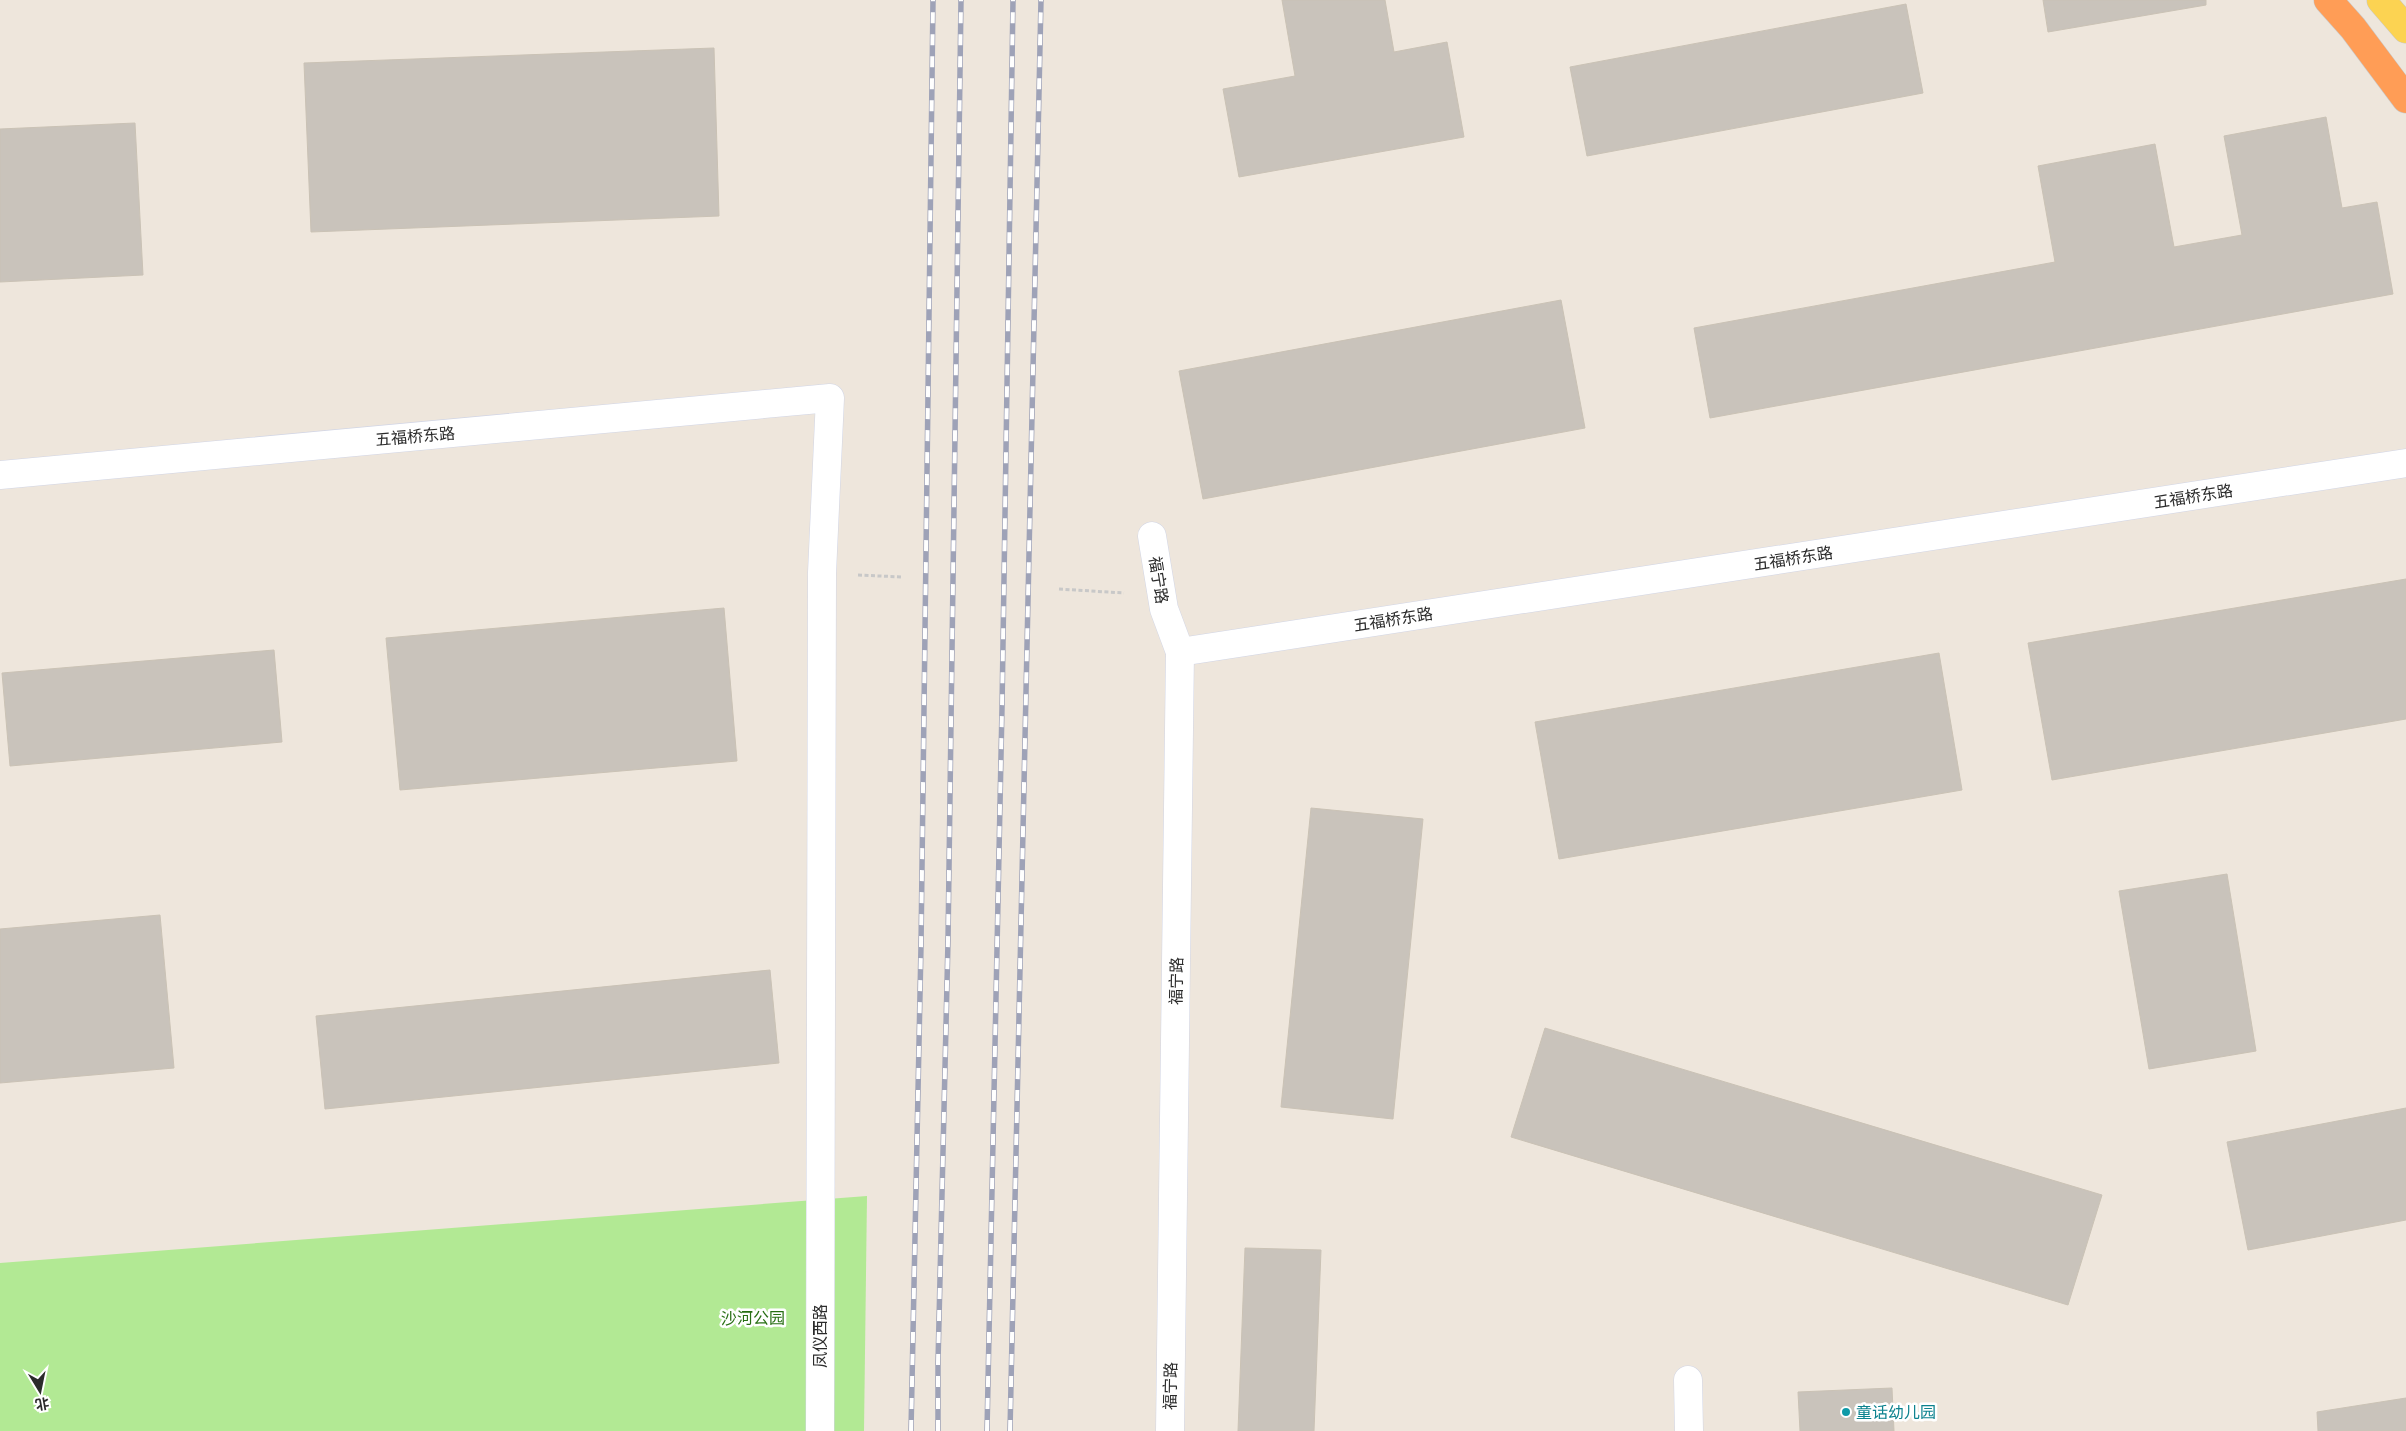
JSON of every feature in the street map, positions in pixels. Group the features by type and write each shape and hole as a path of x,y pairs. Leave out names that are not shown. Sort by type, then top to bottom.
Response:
{"highway":[{"path":"2328,0 2353,28 2406,99"}],"main road":[{"path":"2381,0 2406,29"}],"street":[{"name":"五福桥东路","path":"0,475 830,398"},
{"name":"凤仪西路","path":"820,1431 822,573 830,398"},
{"name":"五福桥东路","path":"1180,652 2406,463"},
{"name":"福宁路","path":"1152,536 1164,609 1180,652 1170,1431"},
{"path":"1688,1380 1689,1431"}],"path":[{"path":"822,573 902,577"},
{"path":"1059,589 1162,596"}],"green space":[{"name":"沙河公园","path":"867,1196 864,1431 0,1431 0,1263"}],"building":[{"path":"1282,0 1385,0 1394,52 1447,42 1464,137 1239,177 1223,89 1295,76"},
{"path":"2043,0 2206,0 2206,5 2048,32"},
{"path":"1906,4 1923,93 1587,156 1570,67"},
{"path":"714,48 719,216 311,232 304,63"},
{"path":"2326,117 2342,208 2377,202 2393,294 1710,418 1694,328 2055,262 2038,166 2155,144 2174,247 2242,235 2224,136"},
{"path":"135,123 143,275 0,282 0,129"},
{"path":"1561,300 1585,428 1203,499 1179,371"},
{"path":"2406,579 2406,719 2052,780 2028,643"},
{"path":"724,608 737,761 400,790 386,638"},
{"path":"274,650 282,742 10,766 2,673"},
{"path":"1939,653 1962,790 1559,859 1535,722"},
{"path":"1311,808 1423,819 1393,1119 1281,1107"},
{"path":"2227,874 2256,1051 2149,1069 2119,891"},
{"path":"160,915 174,1068 0,1083 0,929"},
{"path":"770,970 779,1063 325,1109 316,1016"},
{"path":"1545,1028 2102,1195 2068,1305 1511,1137"},
{"path":"2406,1108 2406,1220 2248,1250 2227,1142"},
{"path":"1245,1248 1321,1250 1314,1431 1238,1431"},
{"name":"童话幼儿园","path":"1892,1388 1894,1431 1800,1431 1798,1392"},
{"path":"2406,1398 2406,1431 2318,1431 2317,1412"}],"railway":[{"path":"911,1431 921,946 933,0"},
{"path":"938,1431 948,941 961,0"},
{"path":"987,1431 1002,708 1013,0"},
{"path":"1010,1431 1041,0"}],"place":[{"name":"童话幼儿园","path":"1846,1412"}]}
